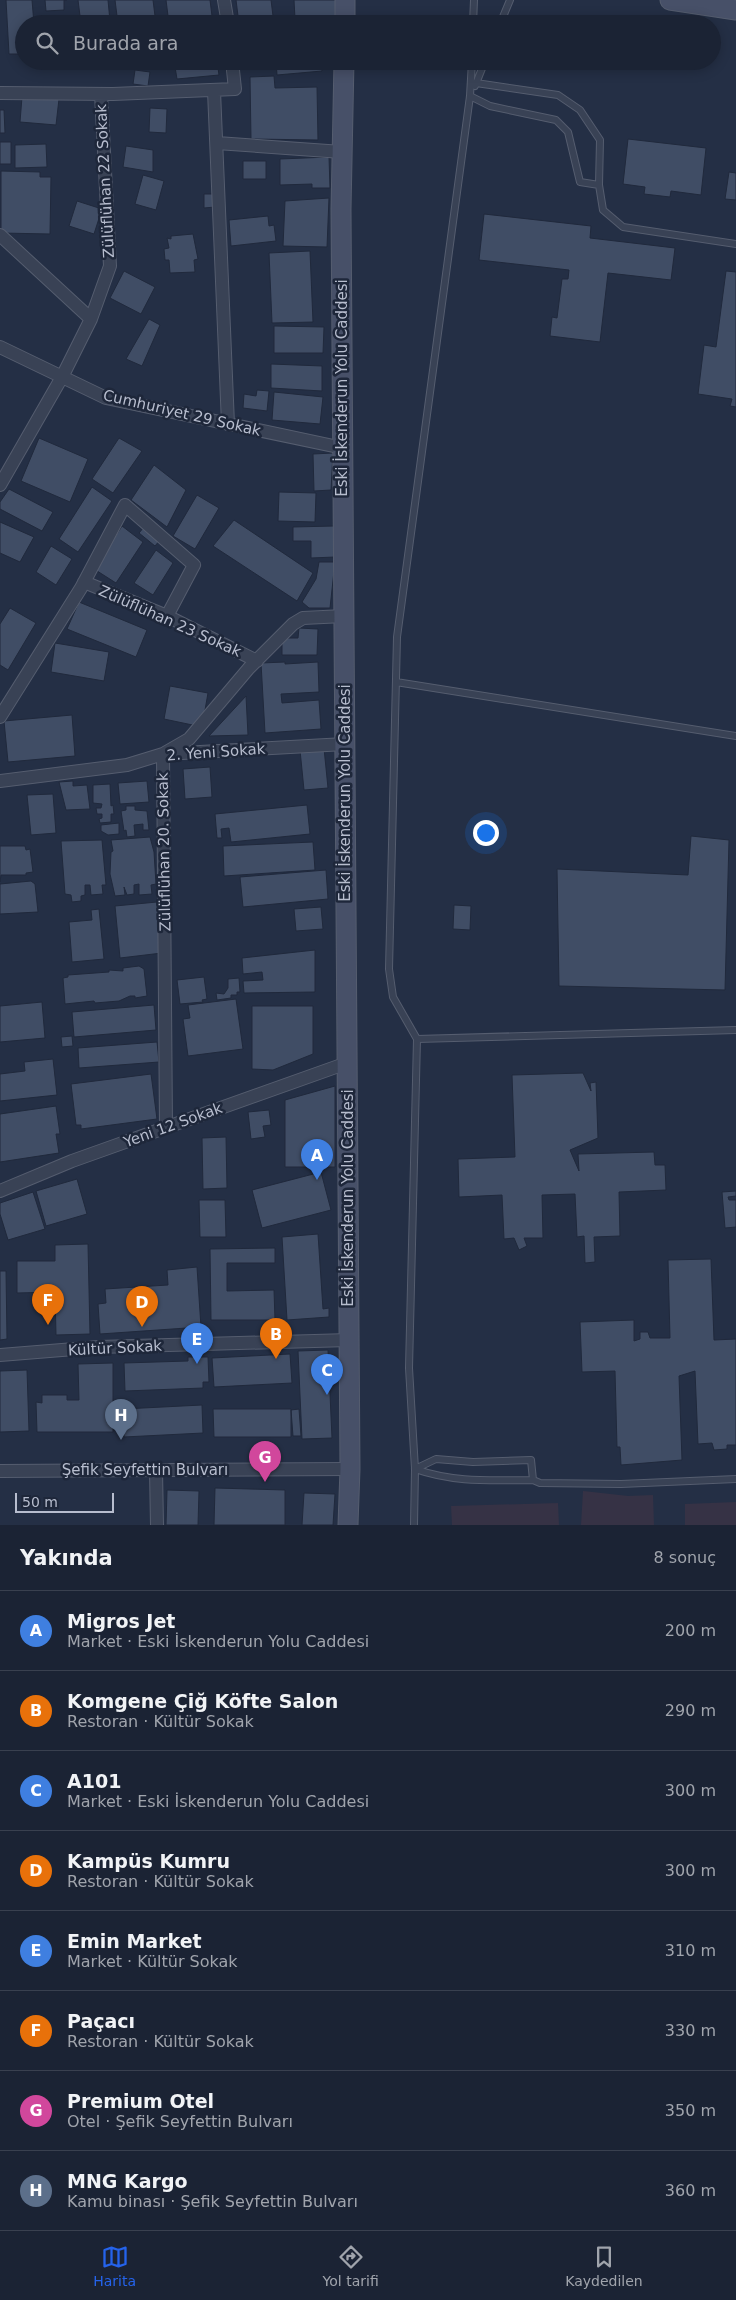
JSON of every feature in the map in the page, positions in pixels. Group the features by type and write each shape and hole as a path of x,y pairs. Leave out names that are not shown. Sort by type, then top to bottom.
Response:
{"street":[{"path":"224,0 226,15"},
{"path":"345,0 345,15"},
{"path":"670,0 736,10"},
{"path":"0,93 101,94 235,89 233,70"},
{"name":"Eski İskenderun Yolu Caddesi","path":"344,70 342,152 343,448 350,1469 348,1525"},
{"path":"214,91 228,424"},
{"name":"Zülüflühan 22 Sokak","path":"0,485 62,377 91,320 110,266 101,94"},
{"path":"217,143 342,152"},
{"path":"0,235 91,320"},
{"name":"Cumhuriyet 29 Sokak","path":"0,347 106,398 343,448"},
{"path":"0,717 84,582 125,506 194,565 167,616"},
{"name":"Zülüflühan 23 Sokak","path":"84,582 167,616 257,661"},
{"name":"Zülüflühan 20. Sokak","path":"166,1127 163,754 189,739 257,661 293,624 303,618 344,616"},
{"name":"2. Yeni Sokak","path":"0,780 127,765 163,754 345,744"},
{"name":"Yeni 12 Sokak","path":"0,1191 72,1161 347,1063"},
{"name":"Kültür Sokak","path":"0,1355 99,1347 349,1340"},
{"name":"Şefik Seyfettin Bulvarı","path":"0,1471 350,1469"},
{"path":"156,1470 157,1525"}],"lane":[{"path":"473,15 474,0"},
{"path":"504,15 510,0"},
{"path":"414,1525 415,1469 409,1368 417,1039 393,998 389,969 397,637 470,96 471,70"},
{"path":"470,96 481,70"},
{"path":"476,84 558,95 580,110 600,140 599,185 603,210 623,227 736,244"},
{"path":"470,96 490,106 556,120 568,132 580,182 599,185"},
{"path":"396,682 736,736"},
{"path":"417,1039 736,1030"},
{"path":"415,1469 436,1459 473,1462 531,1460 533,1480"},
{"path":"415,1469 438,1477 461,1480 533,1480 540,1483 620,1484 736,1479"}],"shaded area":[{"path":"583,1491 628,1496 653,1495 654,1525 581,1525"},
{"path":"736,1502 736,1525 685,1525 685,1504"},
{"path":"558,1503 559,1525 452,1525 451,1506"}],"building":[{"path":"6,0 32,0 33,15 15,15 15,54 9,54"},
{"path":"45,0 64,0 64,10 46,11"},
{"path":"78,0 108,0 109,15 80,15"},
{"path":"115,0 153,0 155,15 117,15"},
{"path":"166,0 210,0 212,15 168,15"},
{"path":"236,0 271,0 273,15 238,15"},
{"path":"294,0 339,0 339,15 295,15"},
{"path":"135,70 150,72 148,86 133,84"},
{"path":"176,70 218,70 219,75 177,79"},
{"path":"277,70 322,70 322,71 277,75"},
{"path":"274,76 275,88 317,87 318,140 251,139 250,77"},
{"path":"22,97 59,99 56,125 20,122"},
{"path":"150,108 167,109 166,133 149,132"},
{"path":"0,110 4,110 5,133 0,133"},
{"path":"628,139 706,148 701,195 671,191 670,197 644,194 645,187 623,184"},
{"path":"0,142 11,142 11,164 0,164"},
{"path":"46,144 47,167 15,168 15,145"},
{"path":"126,146 153,150 153,172 123,167"},
{"path":"329,157 330,188 312,188 312,184 280,185 280,159"},
{"path":"243,161 266,161 266,179 243,179"},
{"path":"1,171 40,172 40,177 51,177 50,234 1,233"},
{"path":"729,172 736,173 736,200 725,199"},
{"path":"143,175 164,181 156,210 135,204"},
{"path":"204,194 215,194 215,207 204,208"},
{"path":"329,198 327,247 283,246 285,201"},
{"path":"77,201 102,209 94,234 69,226"},
{"path":"484,214 591,226 590,238 675,248 671,280 608,273 600,342 550,336 552,317 557,318 562,279 568,279 569,270 479,260"},
{"path":"268,216 269,226 274,225 276,241 231,246 229,220"},
{"path":"193,234 198,259 194,260 195,272 170,273 169,260 165,260 164,249 169,248 167,238 171,239 171,236"},
{"path":"310,251 313,322 272,323 269,253"},
{"path":"124,271 155,287 141,314 110,298"},
{"path":"726,271 736,272 736,407 730,406 732,399 698,394 704,345 716,347"},
{"path":"149,319 160,325 142,366 126,359"},
{"path":"274,326 324,327 323,353 274,353"},
{"path":"271,364 322,366 322,391 271,388"},
{"path":"257,390 269,391 267,411 243,408 244,394 256,396"},
{"path":"274,392 323,397 320,424 272,420"},
{"path":"39,438 88,459 70,502 21,481"},
{"path":"119,438 142,451 113,493 92,479"},
{"path":"333,453 331,490 314,491 313,454"},
{"path":"154,465 186,490 167,527 131,500"},
{"path":"92,487 112,501 78,552 59,539"},
{"path":"9,489 53,512 42,531 0,509 0,502"},
{"path":"279,492 316,493 315,522 278,521"},
{"path":"197,495 219,508 195,549 173,536"},
{"path":"234,520 313,573 297,601 213,546"},
{"path":"0,522 34,537 20,562 0,553"},
{"path":"122,526 143,542 116,583 94,569"},
{"path":"334,526 335,557 311,558 311,541 293,541 293,527"},
{"path":"144,527 160,540 155,546 139,533"},
{"path":"51,546 72,559 56,585 36,572"},
{"path":"156,550 173,563 153,595 134,583"},
{"path":"319,562 335,562 330,608 309,608 302,602 316,579"},
{"path":"79,602 147,630 136,657 67,629"},
{"path":"10,608 36,623 8,670 0,665 0,624"},
{"path":"299,628 318,629 317,655 282,655 282,638 298,638"},
{"path":"55,643 109,652 104,681 51,672"},
{"path":"285,662 285,664 318,662 319,692 281,694 282,703 319,700 321,729 265,733 261,663"},
{"path":"170,686 208,693 202,727 164,719"},
{"path":"246,696 248,735 209,736"},
{"path":"72,715 75,756 8,762 4,721"},
{"path":"324,748 328,788 304,790 300,750"},
{"path":"210,767 212,797 185,799 183,769"},
{"path":"73,781 73,786 87,785 90,809 66,810 59,782"},
{"path":"147,781 149,802 120,804 118,783"},
{"path":"110,784 111,806 113,805 114,814 111,814 111,822 100,823 99,819 102,818 102,814 97,814 96,808 101,808 102,804 93,803 93,785"},
{"path":"53,794 56,833 31,835 27,795"},
{"path":"307,805 310,834 231,842 229,828 221,829 222,838 217,838 215,814"},
{"path":"126,806 135,806 135,810 147,811 149,830 143,830 143,824 134,825 135,836 127,837 126,830 124,831 121,811 126,810"},
{"path":"119,823 119,834 108,835 101,831 101,825"},
{"path":"691,836 729,840 725,990 559,986 557,869 688,875"},
{"path":"150,837 154,852 156,884 151,885 152,894 139,895 139,884 134,885 134,894 127,895 124,887 125,895 115,896 110,874 111,852 113,851 111,840"},
{"path":"102,840 106,885 102,885 103,894 91,895 90,885 85,885 85,895 81,896 81,901 72,902 71,895 65,894 61,841"},
{"path":"313,842 315,870 224,876 223,846"},
{"path":"0,846 25,846 26,850 30,849 33,872 26,873 26,875 1,875 0,882"},
{"path":"326,870 328,899 243,907 240,877"},
{"path":"31,881 35,884 38,912 0,914 0,884"},
{"path":"157,902 162,953 120,958 115,906"},
{"path":"454,905 471,906 470,930 453,929"},
{"path":"321,907 323,929 296,931 294,909"},
{"path":"99,909 104,959 72,962 69,922 92,920 91,910"},
{"path":"315,950 315,992 244,993 243,981 263,980 262,972 243,974 242,958"},
{"path":"139,966 144,969 147,996 135,998 135,996 130,996 119,1001 65,1004 63,978 68,977 68,975 109,972 109,970 123,971 123,968"},
{"path":"204,977 207,999 202,1000 203,1002 180,1004 177,980"},
{"path":"239,978 240,992 237,992 237,995 217,1000 216,993 224,994 228,988 228,979"},
{"path":"236,999 243,1049 188,1056 183,1019 190,1018 188,1005"},
{"path":"42,1002 45,1038 0,1042 0,1006"},
{"path":"154,1005 156,1030 74,1037 72,1012"},
{"path":"252,1006 313,1006 313,1054 273,1070 252,1069"},
{"path":"72,1036 73,1046 62,1047 61,1037"},
{"path":"157,1042 159,1062 79,1068 78,1048"},
{"path":"53,1059 57,1095 0,1101 0,1074 25,1071 24,1062"},
{"path":"583,1073 591,1091 590,1083 596,1082 598,1138 570,1150 579,1171 578,1154 654,1152 655,1165 665,1165 666,1190 619,1192 620,1236 594,1237 595,1262 585,1263 584,1236 577,1237 575,1194 542,1195 543,1238 524,1238 527,1246 519,1250 514,1238 504,1239 502,1195 459,1197 458,1159 515,1157 512,1075"},
{"path":"151,1074 157,1119 81,1129 81,1125 76,1125 71,1084"},
{"path":"335,1086 335,1167 285,1167 285,1100"},
{"path":"56,1106 60,1134 56,1134 59,1153 0,1162 0,1114"},
{"path":"269,1110 271,1125 263,1126 265,1137 251,1139 248,1112"},
{"path":"226,1137 227,1188 203,1189 202,1138"},
{"path":"321,1172 331,1210 262,1228 252,1190"},
{"path":"77,1179 87,1214 46,1226 36,1191"},
{"path":"736,1191 736,1196 728,1197 729,1200 736,1200 736,1227 725,1228 722,1192"},
{"path":"33,1192 45,1229 8,1240 0,1214 0,1203"},
{"path":"199,1200 225,1200 226,1237 200,1237"},
{"path":"318,1234 323,1309 329,1308 329,1317 287,1320 282,1237"},
{"path":"88,1244 90,1334 56,1335 55,1292 17,1293 17,1261 55,1261 55,1245"},
{"path":"275,1248 275,1263 227,1263 227,1291 274,1290 275,1320 211,1320 210,1249"},
{"path":"711,1259 714,1340 736,1339 736,1445 727,1445 727,1449 714,1450 712,1443 698,1444 695,1371 679,1376 682,1460 621,1465 620,1447 617,1447 615,1371 582,1372 580,1322 634,1320 634,1341 640,1339 640,1332 648,1332 650,1338 670,1338 668,1260"},
{"path":"197,1267 201,1327 100,1334 98,1304 106,1303 105,1289 168,1285 167,1270"},
{"path":"0,1271 6,1271 7,1339 0,1340"},
{"path":"328,1350 332,1438 302,1439 298,1351"},
{"path":"290,1354 292,1383 214,1387 212,1358"},
{"path":"188,1357 208,1357 209,1382 203,1382 203,1388 125,1391 124,1363 188,1361"},
{"path":"113,1363 113,1432 37,1432 36,1402 42,1403 42,1395 67,1395 67,1400 79,1400 78,1364"},
{"path":"27,1370 29,1431 0,1432 0,1371"},
{"path":"202,1405 203,1433 124,1437 123,1409"},
{"path":"213,1409 291,1409 291,1437 214,1437"},
{"path":"299,1409 301,1436 293,1436 291,1410"},
{"path":"215,1488 285,1490 285,1525 214,1525"},
{"path":"167,1490 199,1491 198,1525 166,1525"},
{"path":"304,1493 335,1494 333,1525 302,1525"}],"place":[{"name":"Migros Jet","path":"317,1180"},
{"name":"Paçacı","path":"48,1325"},
{"name":"Kampüs Kumru","path":"142,1327"},
{"name":"Komgene Çiğ Köfte Salon","path":"276,1359"},
{"name":"Emin Market","path":"197,1364"},
{"name":"A101","path":"327,1395"},
{"name":"MNG Kargo","path":"121,1440"},
{"name":"Premium Otel","path":"265,1482"}]}
